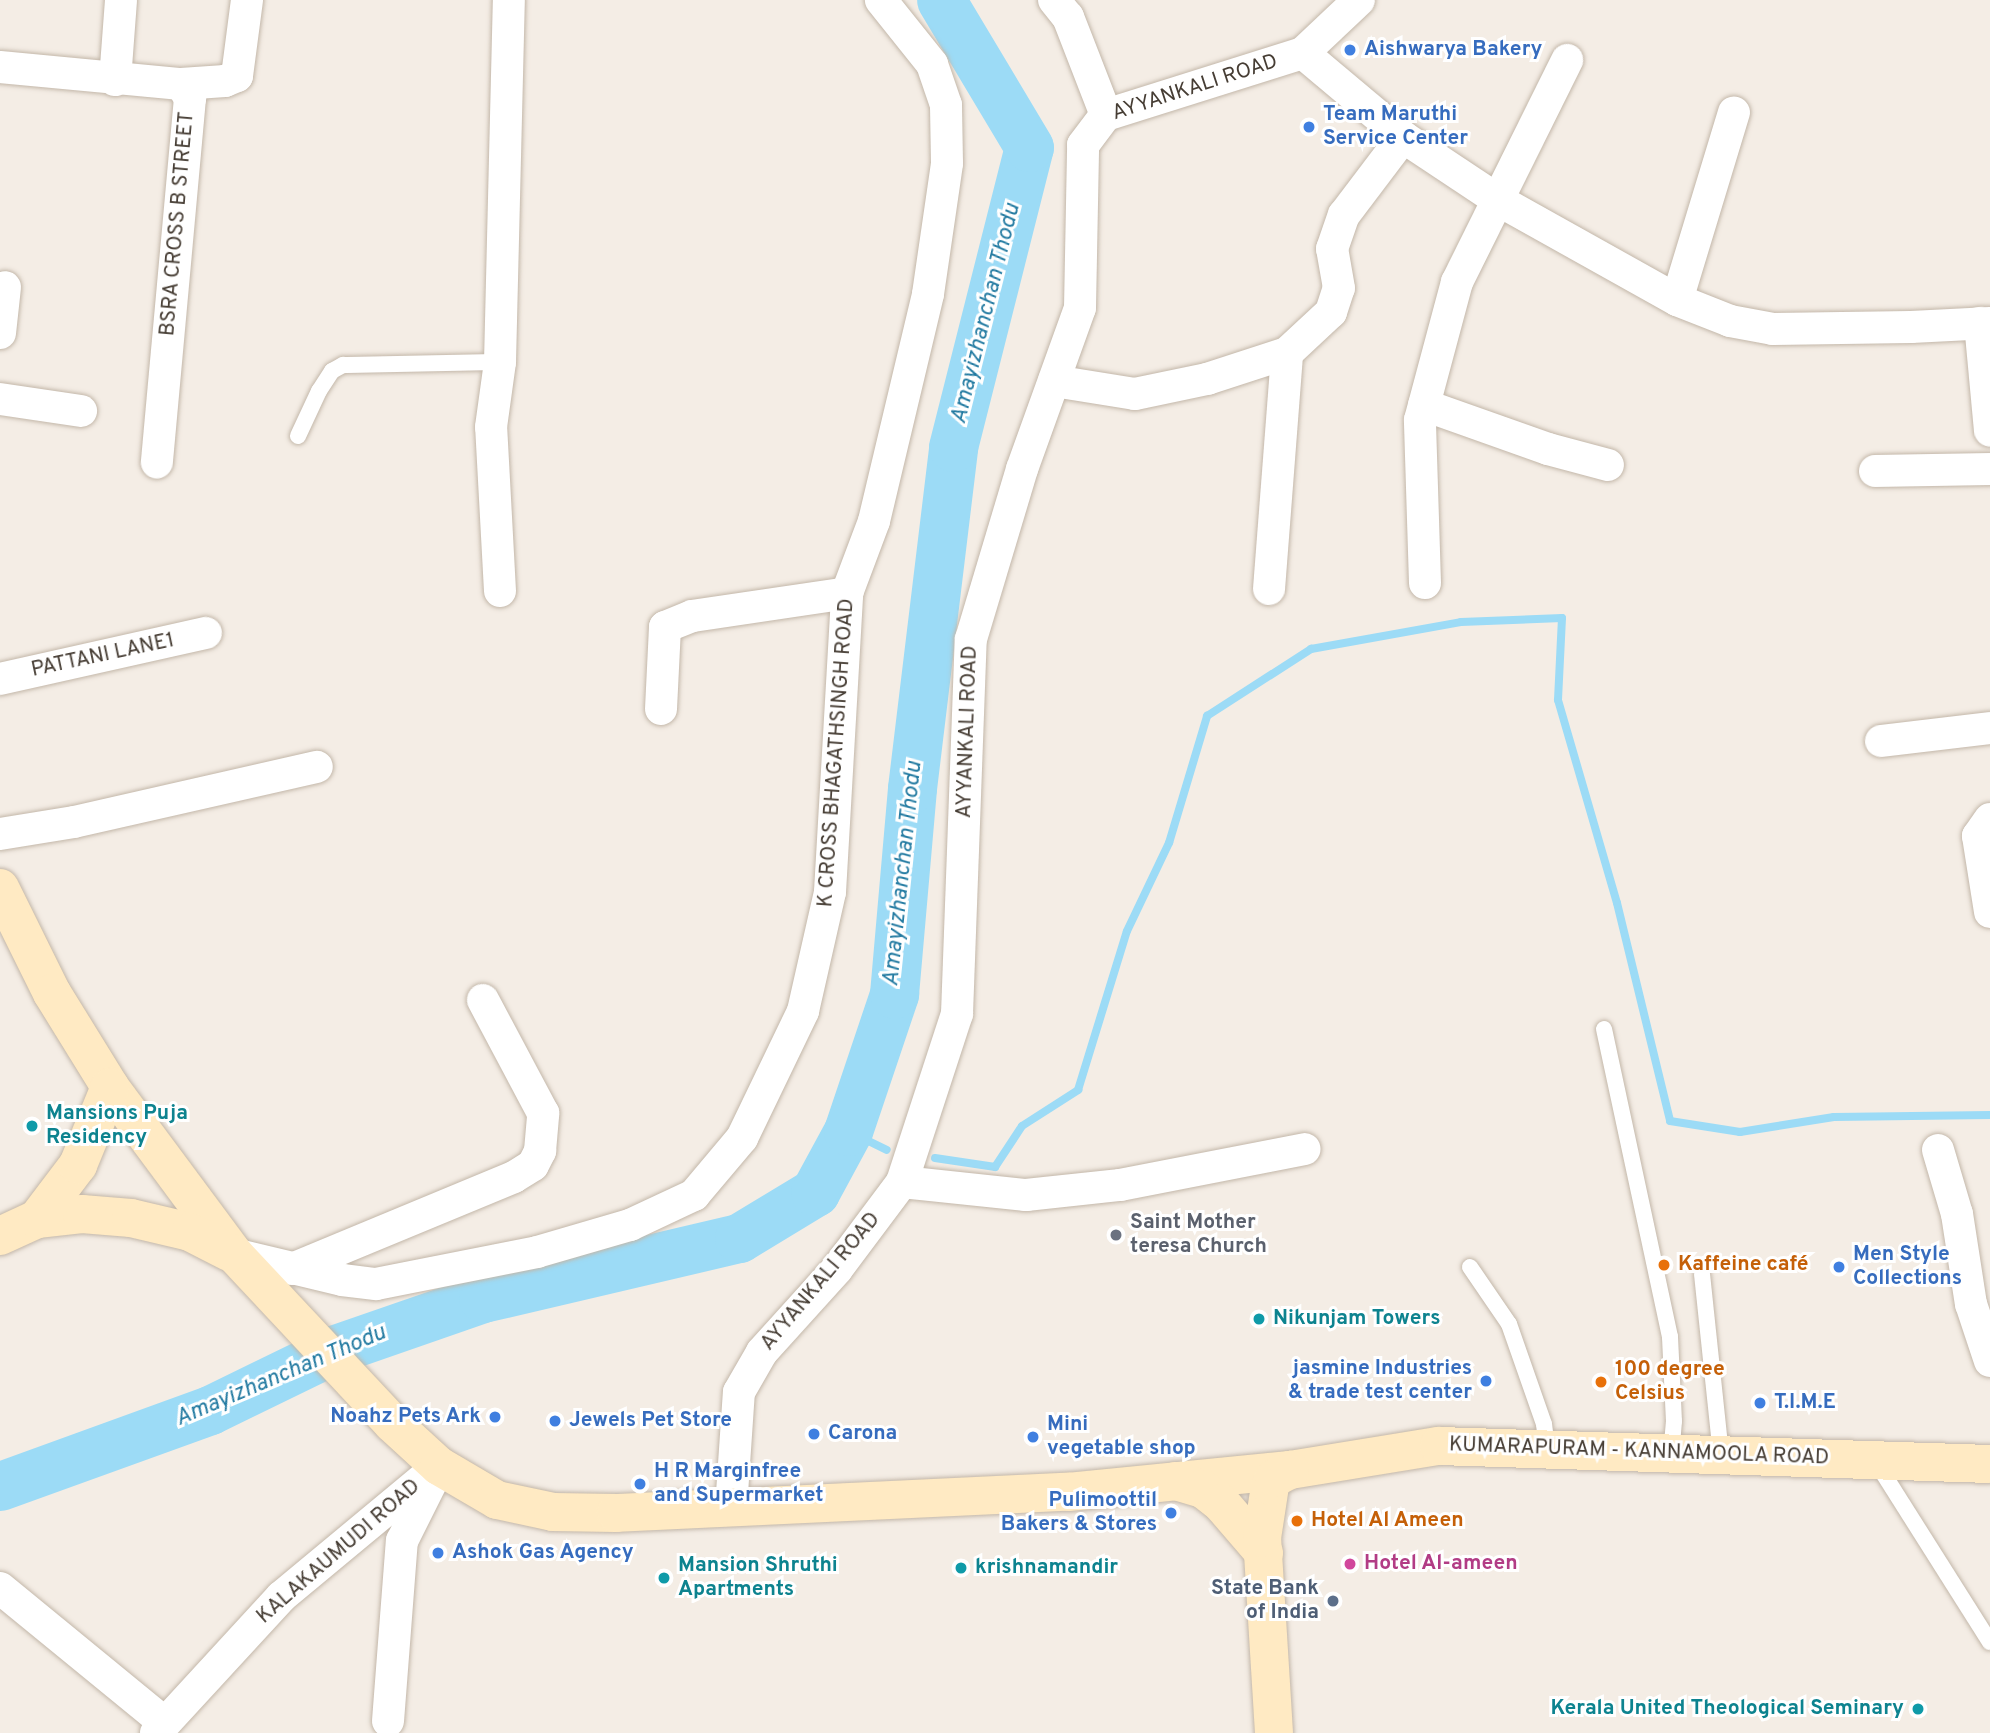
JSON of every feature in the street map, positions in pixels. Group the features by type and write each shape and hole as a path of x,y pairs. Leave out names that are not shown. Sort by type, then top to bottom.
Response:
{"main road":[{"path":"0,888 52,993 110,1087 234,1254"},
{"path":"37,1219 78,1164 110,1087"},
{"path":"0,1236 37,1219 82,1214 131,1218 190,1232 234,1254"},
{"name":"KUMARAPURAM - KANNAMOOLA ROAD","path":"234,1254 279,1277 392,1423 439,1466 497,1500 553,1512 731,1508 1068,1492 1290,1470 1439,1446 1990,1464"},
{"path":"1272,1732 1262,1538 1270,1486 1274,1478 1290,1470"},
{"path":"1171,1480 1203,1489 1222,1503 1264,1553"}],"street":[{"path":"115,80 121,0"},
{"path":"181,84 225,81 237,76 247,0"},
{"path":"500,592 491,427 500,362 509,0"},
{"name":"K CROSS BHAGATHSINGH ROAD","path":"279,1277 376,1284 537,1252 630,1225 694,1195 742,1138 803,1011 830,892 847,593 874,521 928,294 947,163 946,106 932,64 881,0"},
{"path":"1054,0 1068,17 1106,114"},
{"name":"AYYANKALI ROAD","path":"731,1508 739,1392 761,1352 837,1269 902,1182 957,1014 971,639 1022,469 1080,308 1083,145 1106,114 1303,53 1359,0"},
{"path":"1303,53 1403,137 1498,200 1677,300 1730,321 1773,329 1985,323 1990,431"},
{"path":"1425,583 1420,420 1457,282 1567,60"},
{"name":"BSRA CROSS B STREET","path":"0,67 115,80 181,84 190,98 156,463"},
{"path":"1677,300 1734,112"},
{"path":"1054,381 1135,394 1207,379 1287,353 1331,312 1339,288 1332,249 1343,215 1403,137"},
{"path":"0,333 5,287"},
{"path":"1269,589 1287,353"},
{"path":"0,399 81,411"},
{"path":"1424,405 1548,449 1608,465"},
{"path":"1875,471 1990,469"},
{"path":"661,709 665,627 692,616 847,593"},
{"name":"PATTANI LANE1","path":"0,679 206,633"},
{"path":"1881,741 1990,728"},
{"path":"0,834 74,822 317,767"},
{"path":"1990,819 1978,836 1990,912"},
{"path":"279,1277 514,1177 533,1166 540,1151 543,1113 483,1000"},
{"path":"902,1182 1026,1195 1120,1185 1305,1149"},
{"path":"1938,1150 1957,1214 1970,1304 1990,1360"},
{"path":"388,1721 402,1541 439,1466"},
{"name":"KALAKAUMUDI ROAD","path":"160,1727 281,1597 439,1466"},
{"path":"0,1588 160,1727"}],"lane":[{"path":"298,436 319,391 332,371 343,365 500,362"},
{"path":"1604,1029 1670,1337 1674,1421 1671,1454"},
{"path":"1470,1267 1509,1324 1544,1424 1548,1451"},
{"path":"1702,1274 1721,1456"},
{"path":"1875,1460 1990,1643"}],"waterway":[{"name":"Amayizhanchan Thodu","path":"0,1486 210,1410 333,1350 483,1298 739,1238 815,1192 848,1131 894,994 912,788 953,447 1029,147 941,0"},
{"path":"935,1158 995,1167 1022,1126 1078,1090 1127,931 1169,843 1207,716 1311,649 1461,622 1562,618 1558,700 1617,903 1670,1121 1740,1132 1834,1117 1990,1115"},
{"path":"848,1131 887,1150"}],"place":[{"name":"Aishwarya Bakery","path":"1350,50"},
{"name":"Team Maruthi Service Center","path":"1309,127"},
{"name":"Mansions Puja Residency","path":"32,1126"},
{"name":"Saint Mother teresa Church","path":"1116,1235"},
{"name":"Kaffeine café","path":"1664,1265"},
{"name":"Men Style Collections","path":"1839,1267"},
{"name":"Nikunjam Towers","path":"1259,1319"},
{"name":"jasmine Industries & trade test center","path":"1486,1381"},
{"name":"100 degree Celsius","path":"1601,1382"},
{"name":"T.I.M.E","path":"1760,1403"},
{"name":"Noahz Pets Ark","path":"495,1417"},
{"name":"Jewels Pet Store","path":"555,1421"},
{"name":"Carona","path":"814,1434"},
{"name":"Mini vegetable shop","path":"1033,1437"},
{"name":"H R Marginfree and Supermarket","path":"640,1484"},
{"name":"Pulimoottil Bakers & Stores","path":"1171,1513"},
{"name":"Hotel Al Ameen","path":"1297,1521"},
{"name":"Ashok Gas Agency","path":"438,1553"},
{"name":"Hotel Al-ameen","path":"1350,1564"},
{"name":"krishnamandir","path":"961,1568"},
{"name":"Mansion Shruthi Apartments","path":"664,1578"},
{"name":"State Bank of India","path":"1333,1601"},
{"name":"Kerala United Theological Seminary","path":"1918,1709"}]}
